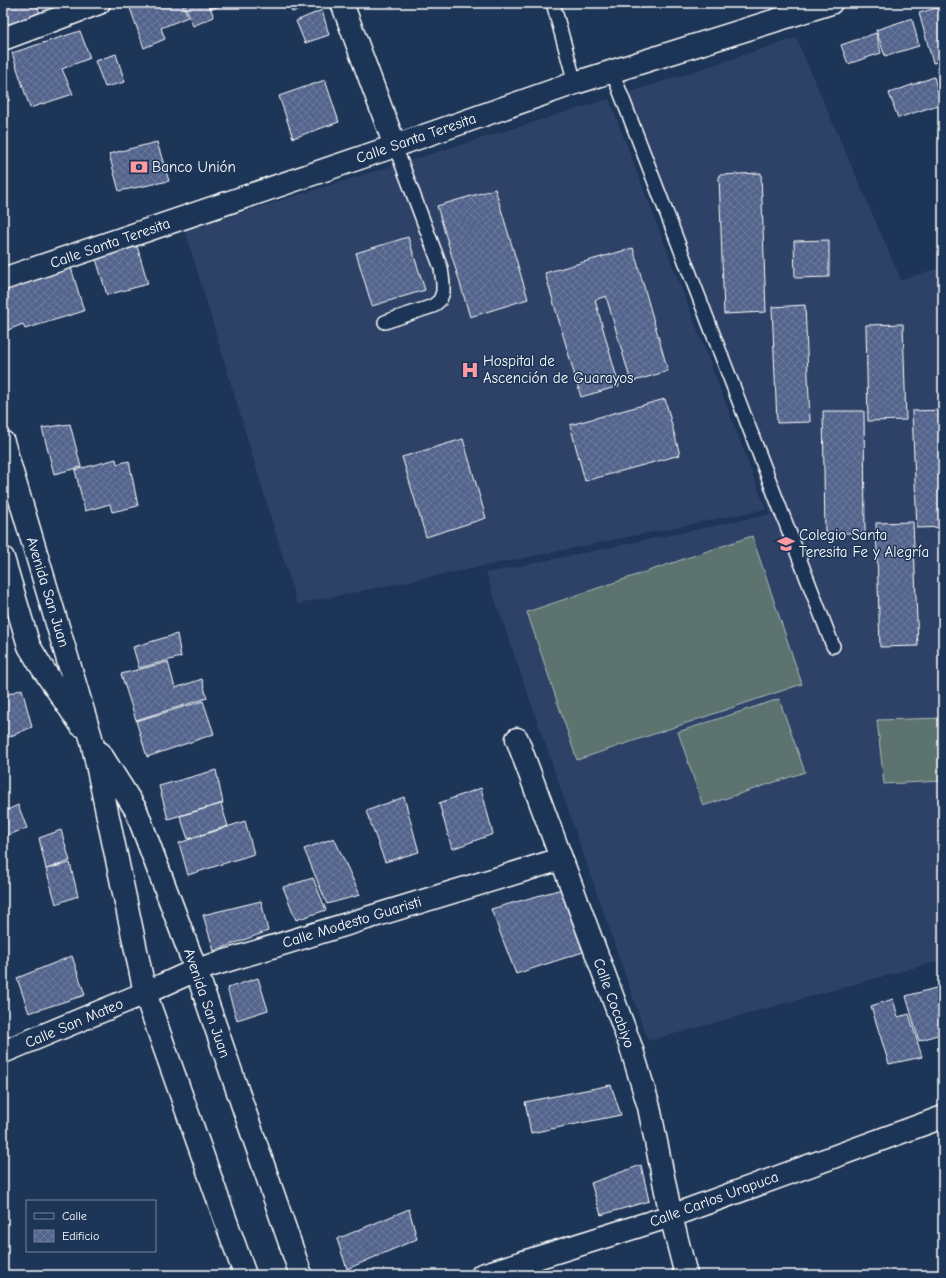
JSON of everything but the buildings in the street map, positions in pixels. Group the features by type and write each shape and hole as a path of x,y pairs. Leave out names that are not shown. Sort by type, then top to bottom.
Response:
{"street":[{"path":"3,39 99,3"},
{"path":"342,3 395,146"},
{"name":"Calle Santa Teresita","path":"3,279 395,146 575,83 806,7 832,3"},
{"name":"Avenida San Juan","path":"3,442 92,742 145,993 245,1275"},
{"name":"Avenida San Juan","path":"3,558 29,646 49,679 136,810 196,970 301,1275"},
{"name":"Calle Cocabiyo","path":"517,739 631,1048 649,1106 671,1216 686,1275"},
{"name":"Calle Modesto Guaristi","path":"145,993 196,970 561,859"},
{"name":"Calle San Mateo","path":"3,1052 145,993"},
{"name":"Calle Carlos Urapuca","path":"482,1275 671,1216 943,1116"}],"lane":[{"path":"553,3 575,83"},
{"path":"612,72 833,646"},
{"path":"385,322 433,306 440,300 443,292 441,268 395,146"}],"shaded area":[{"name":"Colegio Santa Teresita Fe y Alegría","path":"796,38 901,280 943,267 943,960 648,1041 486,573 771,514 627,93"},
{"name":"Hospital de Ascención de Guarayos","path":"609,99 766,509 297,604 185,230"}],"green space":[{"path":"752,536 802,684 577,760 527,612"},
{"path":"779,699 805,772 703,806 678,732"},
{"path":"943,718 943,781 884,784 877,720"}],"place":[{"name":"Banco Unión","path":"139,167"},
{"name":"Hospital de Ascención de Guarayos","path":"470,370"},
{"name":"Colegio Santa Teresita Fe y Alegría","path":"786,544"}]}
